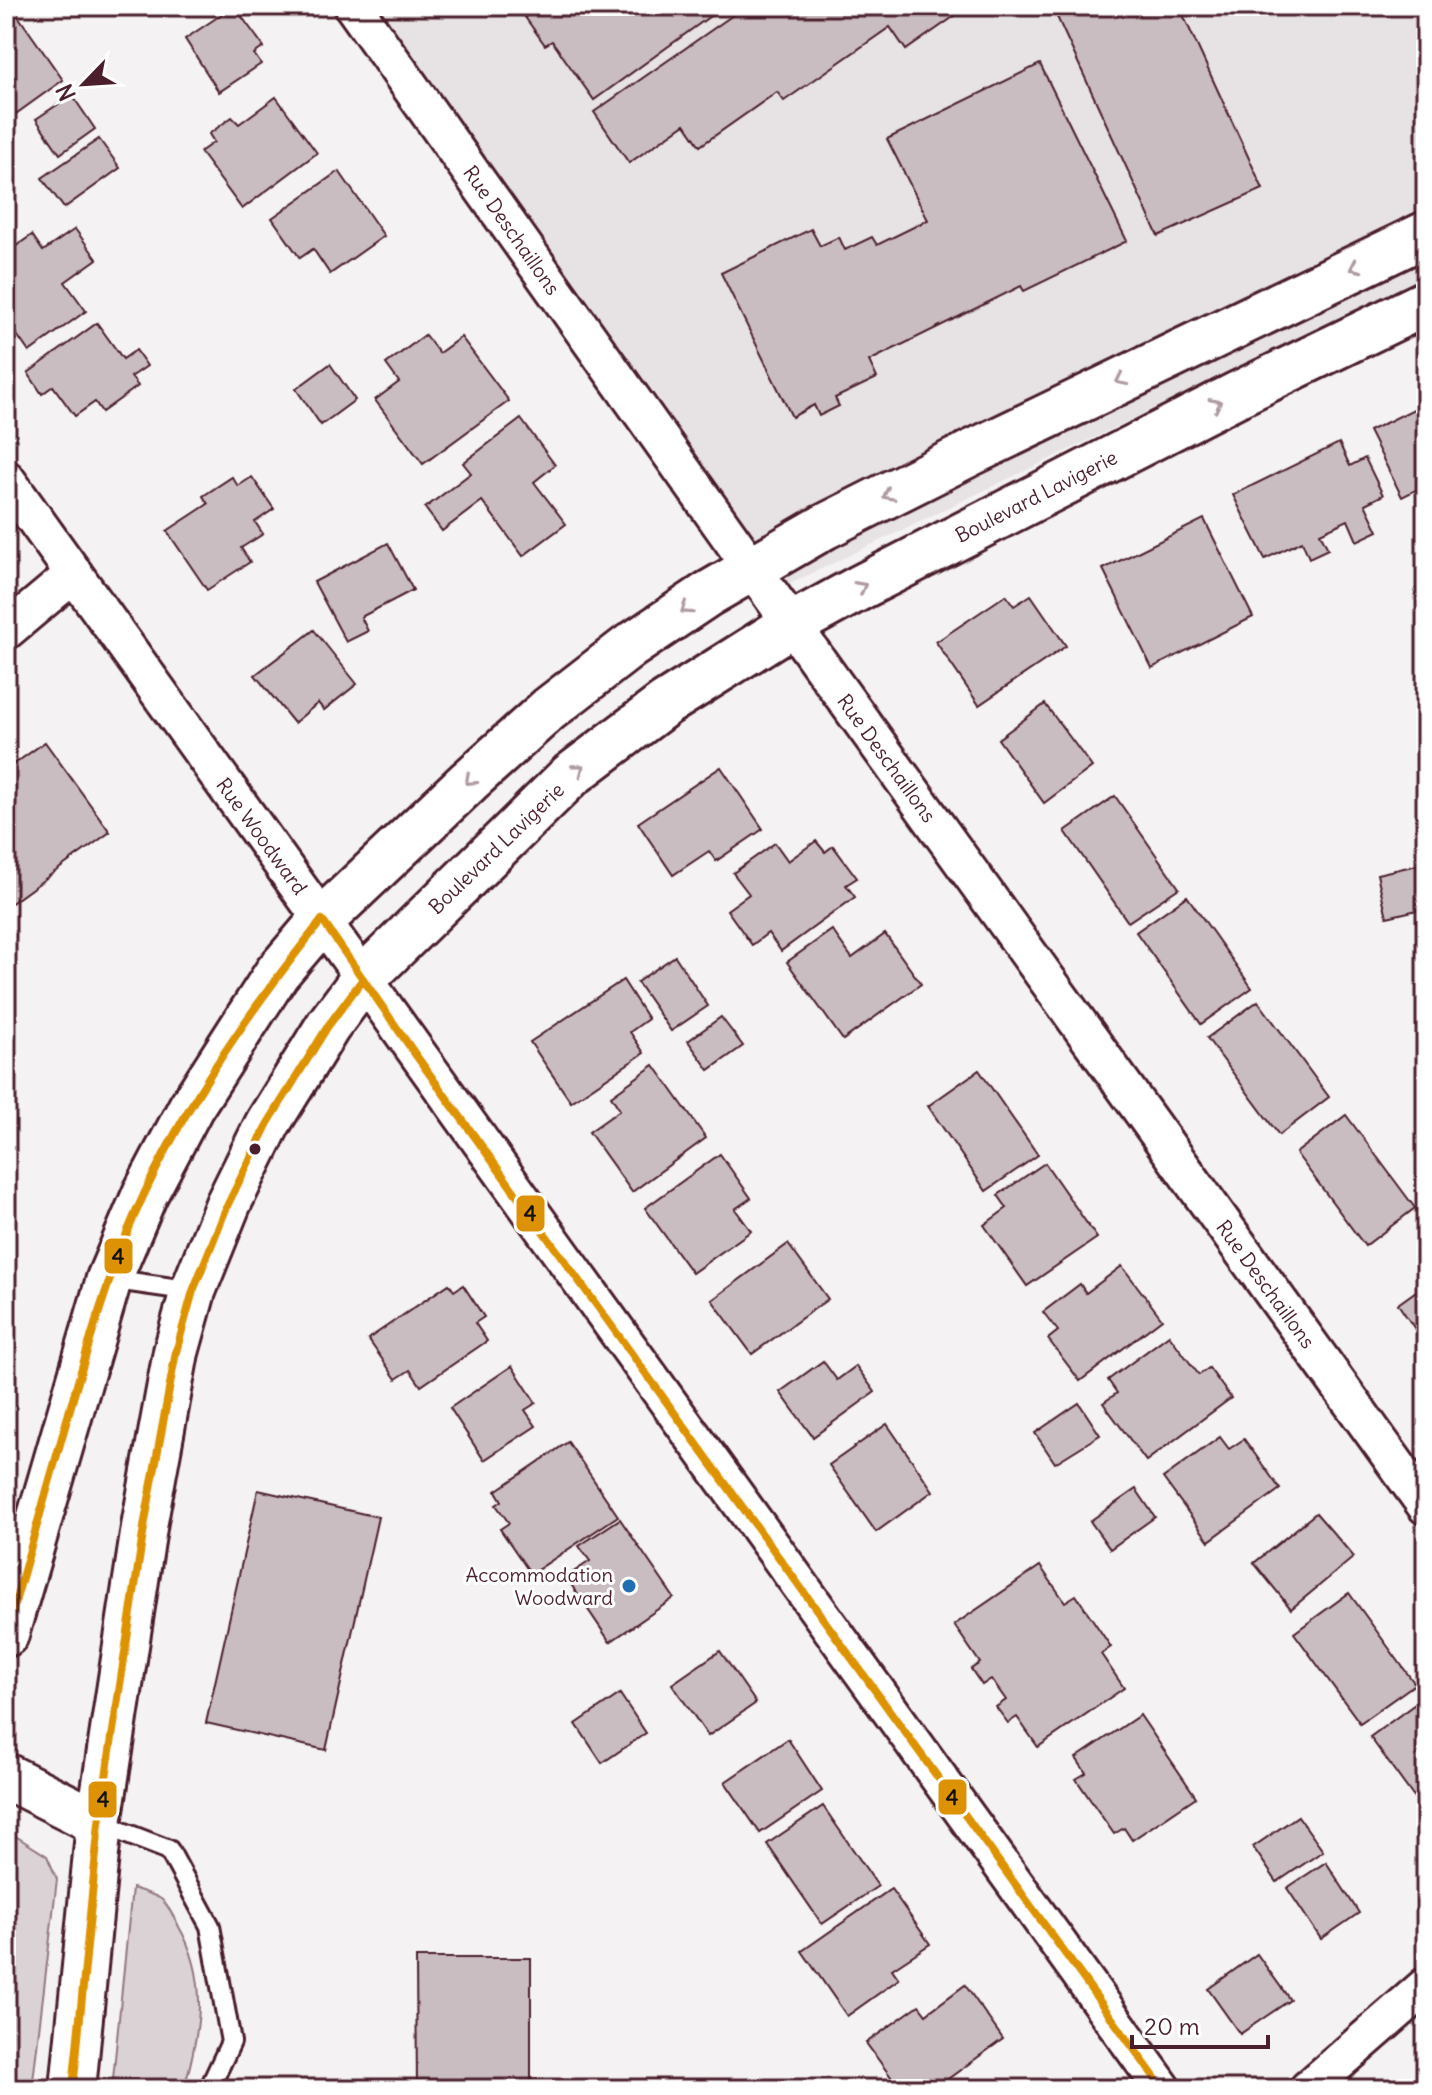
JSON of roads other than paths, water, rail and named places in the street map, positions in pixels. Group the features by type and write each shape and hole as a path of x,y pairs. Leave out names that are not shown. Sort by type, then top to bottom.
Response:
{"main road":[{"path":"6,1634 109,1279 145,1194 191,1107 277,973 322,920 549,709 629,647 752,568 824,527 971,453 1426,234"},
{"name":"Boulevard Lavigerie","path":"73,2089 99,1823 145,1521 176,1352 193,1291 228,1204 268,1123 328,1026 363,979 571,775 665,704 792,625 1005,511 1426,303"},
{"path":"6,1776 99,1823"}],"street":[{"name":"Rue Deschaillons","path":"353,6 792,625 1426,1506"},
{"name":"Rue Woodward","path":"6,479 1163,2089"},
{"path":"6,631 74,574"},
{"path":"1308,2089 1426,1986"}],"lane":[{"path":"109,1279 193,1291"},
{"path":"99,1823 169,1850 210,1926 231,2042 209,2089"}],"place":[{"name":"Accommodation Woodward","path":"629,1586"}]}
